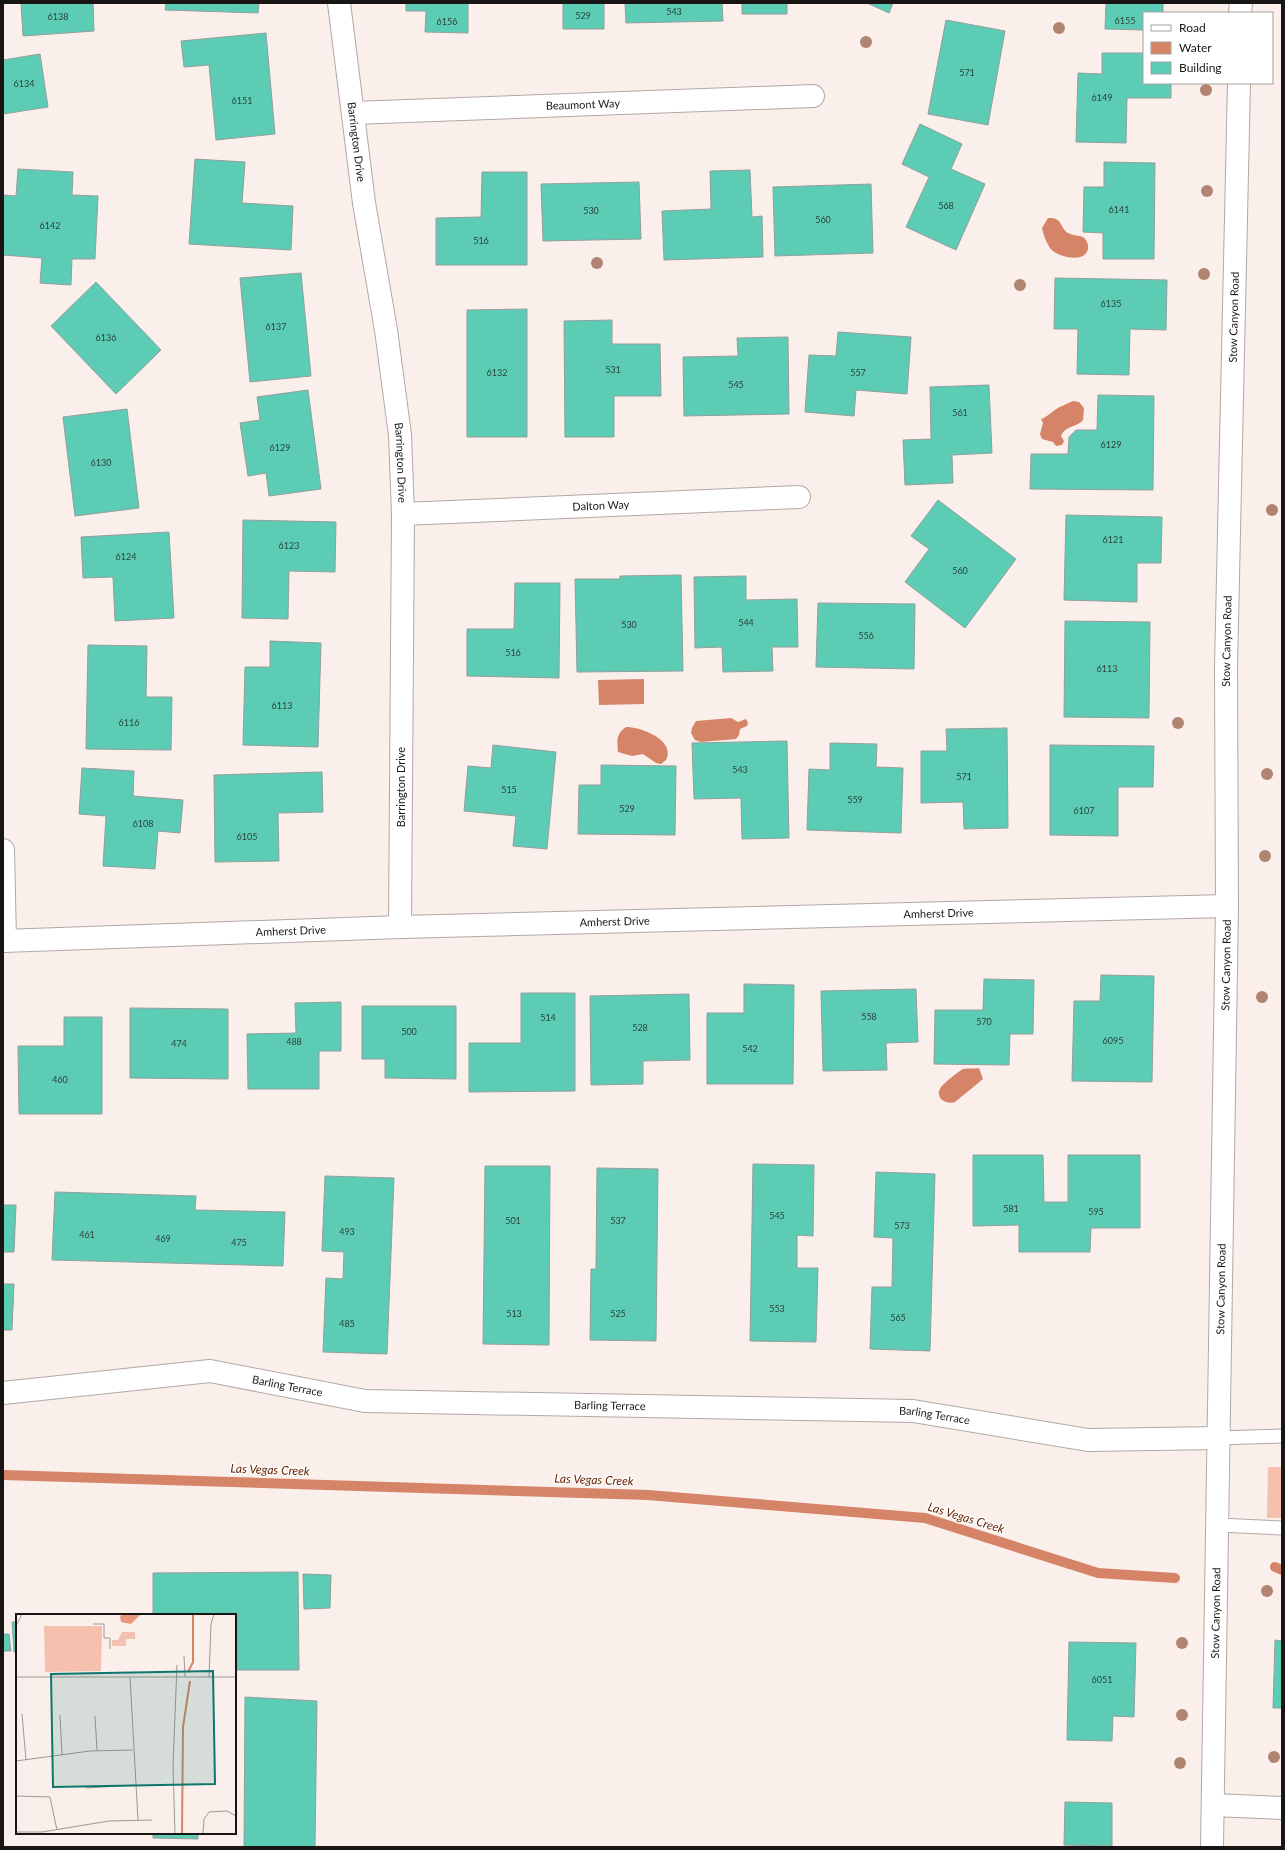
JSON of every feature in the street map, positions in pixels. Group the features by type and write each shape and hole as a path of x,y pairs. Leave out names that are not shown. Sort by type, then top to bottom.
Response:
{"street":[{"name":"Barrington Drive","path":"339,3 364,203 386,330 400,435 403,514 400,927"},
{"name":"Stow Canyon Road","path":"1212,1847 1227,906 1226,667 1239,84"},
{"name":"Beaumont Way","path":"353,113 813,96"},
{"name":"Dalton Way","path":"403,514 799,497"},
{"path":"3,850 4,941"},
{"name":"Amherst Drive","path":"4,941 400,927 1227,906"},
{"name":"Barling Terrace","path":"3,1392 210,1371 365,1401 913,1411 1088,1440 1219,1438"},
{"path":"1213,1805 1282,1808"}],"lane":[{"path":"1219,1438 1282,1436"},
{"path":"1218,1525 1282,1528"}],"shaded area":[{"path":"1268,1467 1282,1467 1282,1518 1267,1518"}],"water":[{"path":"1048,218 1053,218 1059,221 1068,233 1081,236 1085,239 1088,245 1087,251 1084,255 1072,258 1066,257 1059,255 1050,248 1042,228"},
{"path":"1073,401 1079,402 1084,408 1083,420 1063,432 1061,436 1064,441 1062,445 1056,446 1053,442 1042,439 1040,434 1043,423 1041,419 1059,407"},
{"path":"644,679 644,704 599,705 598,680"},
{"path":"731,718 738,722 746,719 748,723 747,726 740,729 739,735 736,739 701,742 695,740 691,733 696,721"},
{"path":"626,727 648,732 662,741 666,746 668,753 666,760 661,764 656,763 643,754 632,756 618,752 618,738 620,732"},
{"path":"979,1068 983,1079 955,1102 951,1103 944,1101 940,1097 939,1091 941,1087 958,1072 963,1069"}],"building":[{"path":"21,3 93,3 94,31 23,36"},
{"path":"166,3 259,3 258,13 165,10"},
{"path":"406,3 468,3 468,33 425,32 426,11 406,11"},
{"path":"563,3 604,3 604,29 563,29"},
{"path":"625,3 722,3 723,21 626,23"},
{"path":"742,3 787,3 787,14 742,14"},
{"path":"867,3 893,3 889,13"},
{"path":"1106,3 1163,3 1163,12 1143,12 1143,30 1105,29"},
{"path":"946,20 1005,31 988,125 928,114"},
{"path":"266,33 275,134 216,140 209,65 184,67 181,41"},
{"path":"1102,53 1143,53 1143,84 1171,84 1171,98 1127,98 1126,143 1076,142 1078,73 1102,74"},
{"path":"40,54 48,107 3,114 3,60"},
{"path":"920,124 962,144 951,169 985,184 956,250 906,227 929,177 902,164"},
{"path":"195,159 245,162 242,203 293,206 291,250 189,244"},
{"path":"1104,162 1155,163 1154,259 1103,259 1103,233 1083,232 1084,187 1104,187"},
{"path":"18,169 73,172 72,195 98,196 95,259 72,259 71,285 40,283 42,258 3,255 3,195 16,196"},
{"path":"750,170 752,217 762,216 763,257 664,260 662,211 711,209 710,171"},
{"path":"482,172 527,172 527,265 436,265 436,218 481,217"},
{"path":"639,182 641,239 543,241 541,184"},
{"path":"871,184 873,253 775,256 773,187"},
{"path":"301,273 311,376 250,382 240,278"},
{"path":"1055,278 1167,280 1166,330 1130,329 1129,375 1077,374 1078,329 1054,329"},
{"path":"96,282 161,350 116,394 51,326"},
{"path":"527,309 527,437 467,437 467,310"},
{"path":"612,320 612,344 660,344 661,396 614,396 614,437 565,437 564,321"},
{"path":"838,332 911,337 907,394 856,390 854,416 805,412 809,355 836,356"},
{"path":"788,337 789,414 684,416 683,357 738,356 737,338"},
{"path":"989,385 992,453 952,455 953,483 905,485 903,440 931,439 930,387"},
{"path":"308,390 321,489 269,496 266,473 248,476 240,423 260,420 257,397"},
{"path":"1098,395 1154,396 1153,490 1030,489 1031,454 1068,454 1069,437 1076,430 1097,430"},
{"path":"127,409 139,508 75,516 63,417"},
{"path":"938,500 1016,559 965,628 905,582 929,549 911,536"},
{"path":"1066,515 1162,517 1161,563 1137,563 1137,602 1064,600"},
{"path":"243,520 336,522 335,572 289,571 288,619 242,618"},
{"path":"169,532 174,618 115,621 113,577 83,578 81,537"},
{"path":"681,575 683,671 577,672 575,579 620,579 620,576"},
{"path":"746,576 746,600 797,599 798,647 772,647 773,671 723,672 722,647 695,648 694,577"},
{"path":"515,583 560,583 559,678 467,676 467,629 514,629"},
{"path":"818,603 915,604 914,669 816,667"},
{"path":"1065,621 1150,622 1149,718 1064,717"},
{"path":"270,641 321,643 318,747 243,745 245,667 270,667"},
{"path":"88,645 147,646 146,697 172,697 171,750 86,749"},
{"path":"1007,728 1008,828 964,829 963,802 921,803 921,751 947,751 946,729"},
{"path":"787,741 789,838 742,839 741,798 694,799 692,743"},
{"path":"830,743 877,744 876,767 903,768 901,833 807,830 809,769 830,770"},
{"path":"493,745 556,752 547,849 513,846 516,816 464,811 468,766 491,768"},
{"path":"1050,745 1154,746 1153,787 1118,787 1118,836 1050,835"},
{"path":"601,765 676,766 675,835 578,834 579,785 601,785"},
{"path":"82,768 134,771 133,796 183,800 180,833 158,831 155,869 103,866 106,816 79,814"},
{"path":"322,772 323,812 278,813 279,861 215,862 214,775"},
{"path":"1101,975 1154,976 1152,1082 1072,1081 1074,1001 1100,1001"},
{"path":"984,979 1034,980 1033,1034 1010,1034 1009,1065 934,1064 935,1010 983,1010"},
{"path":"744,984 794,985 793,1084 707,1084 707,1013 744,1013"},
{"path":"916,989 918,1042 886,1043 887,1070 823,1071 821,991"},
{"path":"521,993 575,993 575,1091 469,1092 469,1043 521,1043"},
{"path":"689,994 690,1060 643,1061 643,1084 591,1085 590,996"},
{"path":"341,1002 341,1051 319,1051 319,1089 248,1089 247,1034 296,1033 295,1003"},
{"path":"362,1006 456,1006 456,1079 385,1078 385,1059 362,1059"},
{"path":"130,1008 228,1009 228,1079 130,1078"},
{"path":"64,1017 102,1017 102,1114 19,1114 18,1046 64,1046"},
{"path":"973,1155 1043,1155 1044,1202 1068,1202 1068,1155 1140,1155 1140,1228 1091,1228 1090,1252 1019,1252 1019,1225 973,1226"},
{"path":"753,1164 814,1165 813,1236 797,1235 797,1268 818,1268 816,1342 750,1341"},
{"path":"485,1166 550,1166 549,1345 483,1344"},
{"path":"597,1168 658,1169 656,1341 590,1340 591,1269 596,1269"},
{"path":"876,1172 935,1174 930,1351 870,1349 872,1287 892,1287 893,1238 874,1237"},
{"path":"325,1176 394,1178 387,1354 323,1352 326,1278 343,1279 344,1252 322,1251"},
{"path":"55,1192 196,1196 195,1210 285,1212 283,1266 52,1260"},
{"path":"3,1205 16,1205 14,1252 3,1252"},
{"path":"3,1284 14,1284 12,1330 3,1330"},
{"path":"298,1572 299,1670 236,1670 236,1614 153,1614 153,1573"},
{"path":"303,1574 331,1575 330,1608 304,1609"},
{"path":"12,1622 16,1622 16,1652 14,1652"},
{"path":"3,1634 9,1634 11,1651 3,1651"},
{"path":"1275,1640 1282,1641 1282,1708 1273,1708"},
{"path":"1069,1642 1136,1643 1134,1717 1113,1716 1112,1741 1067,1740"},
{"path":"245,1697 317,1701 315,1847 244,1847"},
{"path":"1065,1802 1112,1803 1112,1846 1064,1845"},
{"path":"153,1834 198,1834 198,1839 153,1838"}],"waterway":[{"name":"Las Vegas Creek","path":"3,1475 648,1495 925,1518 1098,1573 1175,1578"},
{"name":"Las Vegas Creek","path":"1275,1567 1282,1570"}]}
